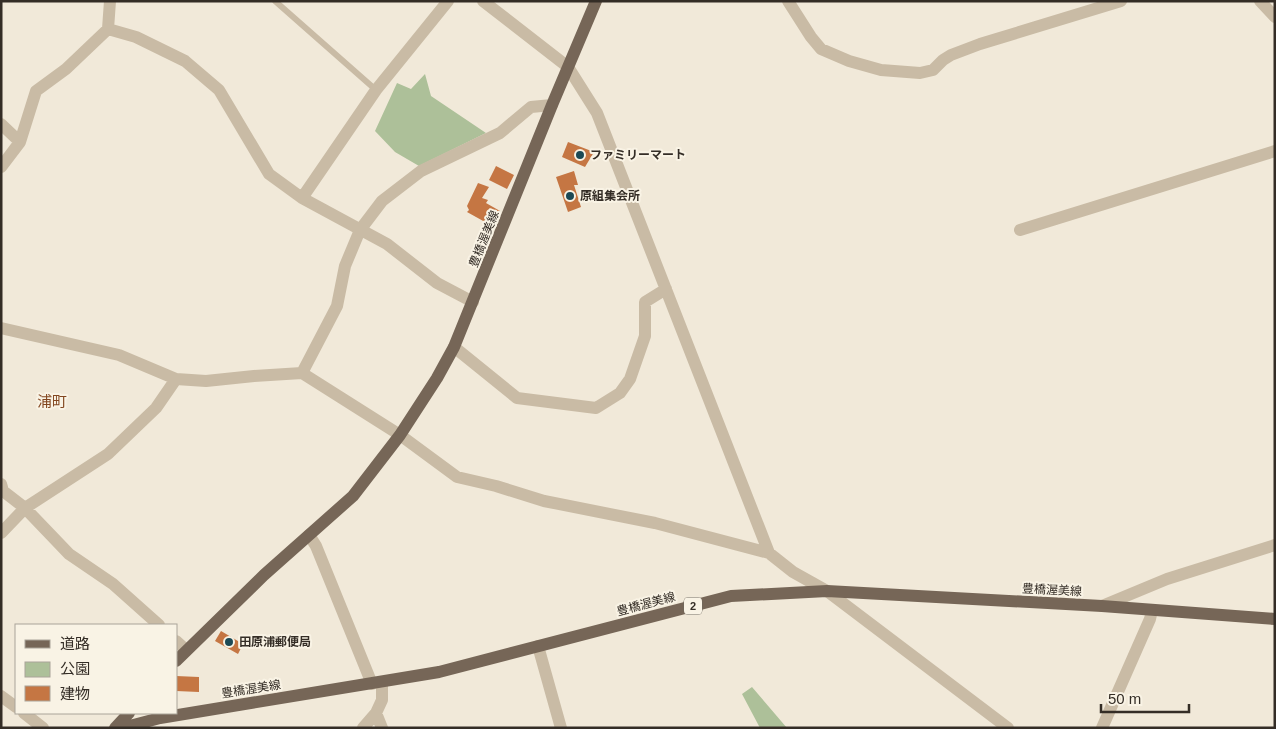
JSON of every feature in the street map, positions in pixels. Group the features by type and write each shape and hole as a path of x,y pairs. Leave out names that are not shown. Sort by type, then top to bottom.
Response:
{"main road":[{"name":"豊橋渥美線","path":"178,659 264,575 353,496 400,435 437,378 454,347 473,302 596,1"},
{"name":"豊橋渥美線","path":"122,728 160,718 439,672 731,596 827,591 1102,606 1275,618"},
{"path":"115,728 127,714"}],"street":[{"path":"1,168 20,142 36,91 66,69 108,29 110,1"},
{"path":"302,198 376,90 448,1"},
{"path":"483,1 568,66 597,113 769,553"},
{"path":"788,1 811,37 822,49 849,61 881,70 920,73 933,70 943,60 980,44 1121,1"},
{"path":"1260,1 1275,18"},
{"path":"108,29 136,37 185,61 219,90 269,174 302,198 387,244 436,283 473,302"},
{"path":"302,373 337,306 345,266 360,230 382,200 421,171 500,133 531,107 552,105"},
{"path":"1,124 20,142"},
{"path":"1020,230 1275,151"},
{"path":"454,347 517,398 596,408 620,394 630,379 645,336 644,302 666,289"},
{"path":"1,328 120,355 176,379 206,381 302,373 400,435 457,478 496,486 544,501 655,523 769,553 793,572 827,591 1008,728"},
{"path":"1,533 25,508 108,454 156,408 176,379"},
{"path":"1,484 3,491 25,508 69,554 113,584 158,624"},
{"path":"309,535 316,546 377,683 382,700 376,713 363,728"},
{"path":"1102,606 1167,579 1275,545"},
{"path":"1102,728 1150,619 1152,610"},
{"path":"178,643 186,650"},
{"path":"538,646 561,728"},
{"path":"1,696 15,706"},
{"path":"376,713 382,728"},
{"path":"25,714 43,728"}],"lane":[{"path":"275,1 376,90"}],"green space":[{"path":"425,74 431,96 486,133 419,166 395,152 375,131 397,83 411,89"},
{"path":"752,687 787,728 760,728 742,694"}],"building":[{"name":"ファミリーマート","path":"568,142 594,152 585,167 562,157"},
{"path":"496,166 514,175 507,189 489,180"},
{"name":"原組集会所","path":"574,171 578,185 574,185 581,207 568,212 556,177"},
{"path":"478,183 489,187 482,198 488,200 486,203 500,211 493,229 467,212 469,210 467,206"},
{"name":"田原浦郵便局","path":"221,631 243,644 238,654 215,641"},
{"path":"178,676 199,677 199,692 178,691"}],"place":[{"name":"ファミリーマート","path":"580,155"},
{"name":"原組集会所","path":"570,196"},
{"name":"田原浦郵便局","path":"229,642"}],"district":[{"name":"浦町","path":"52,401"}]}
